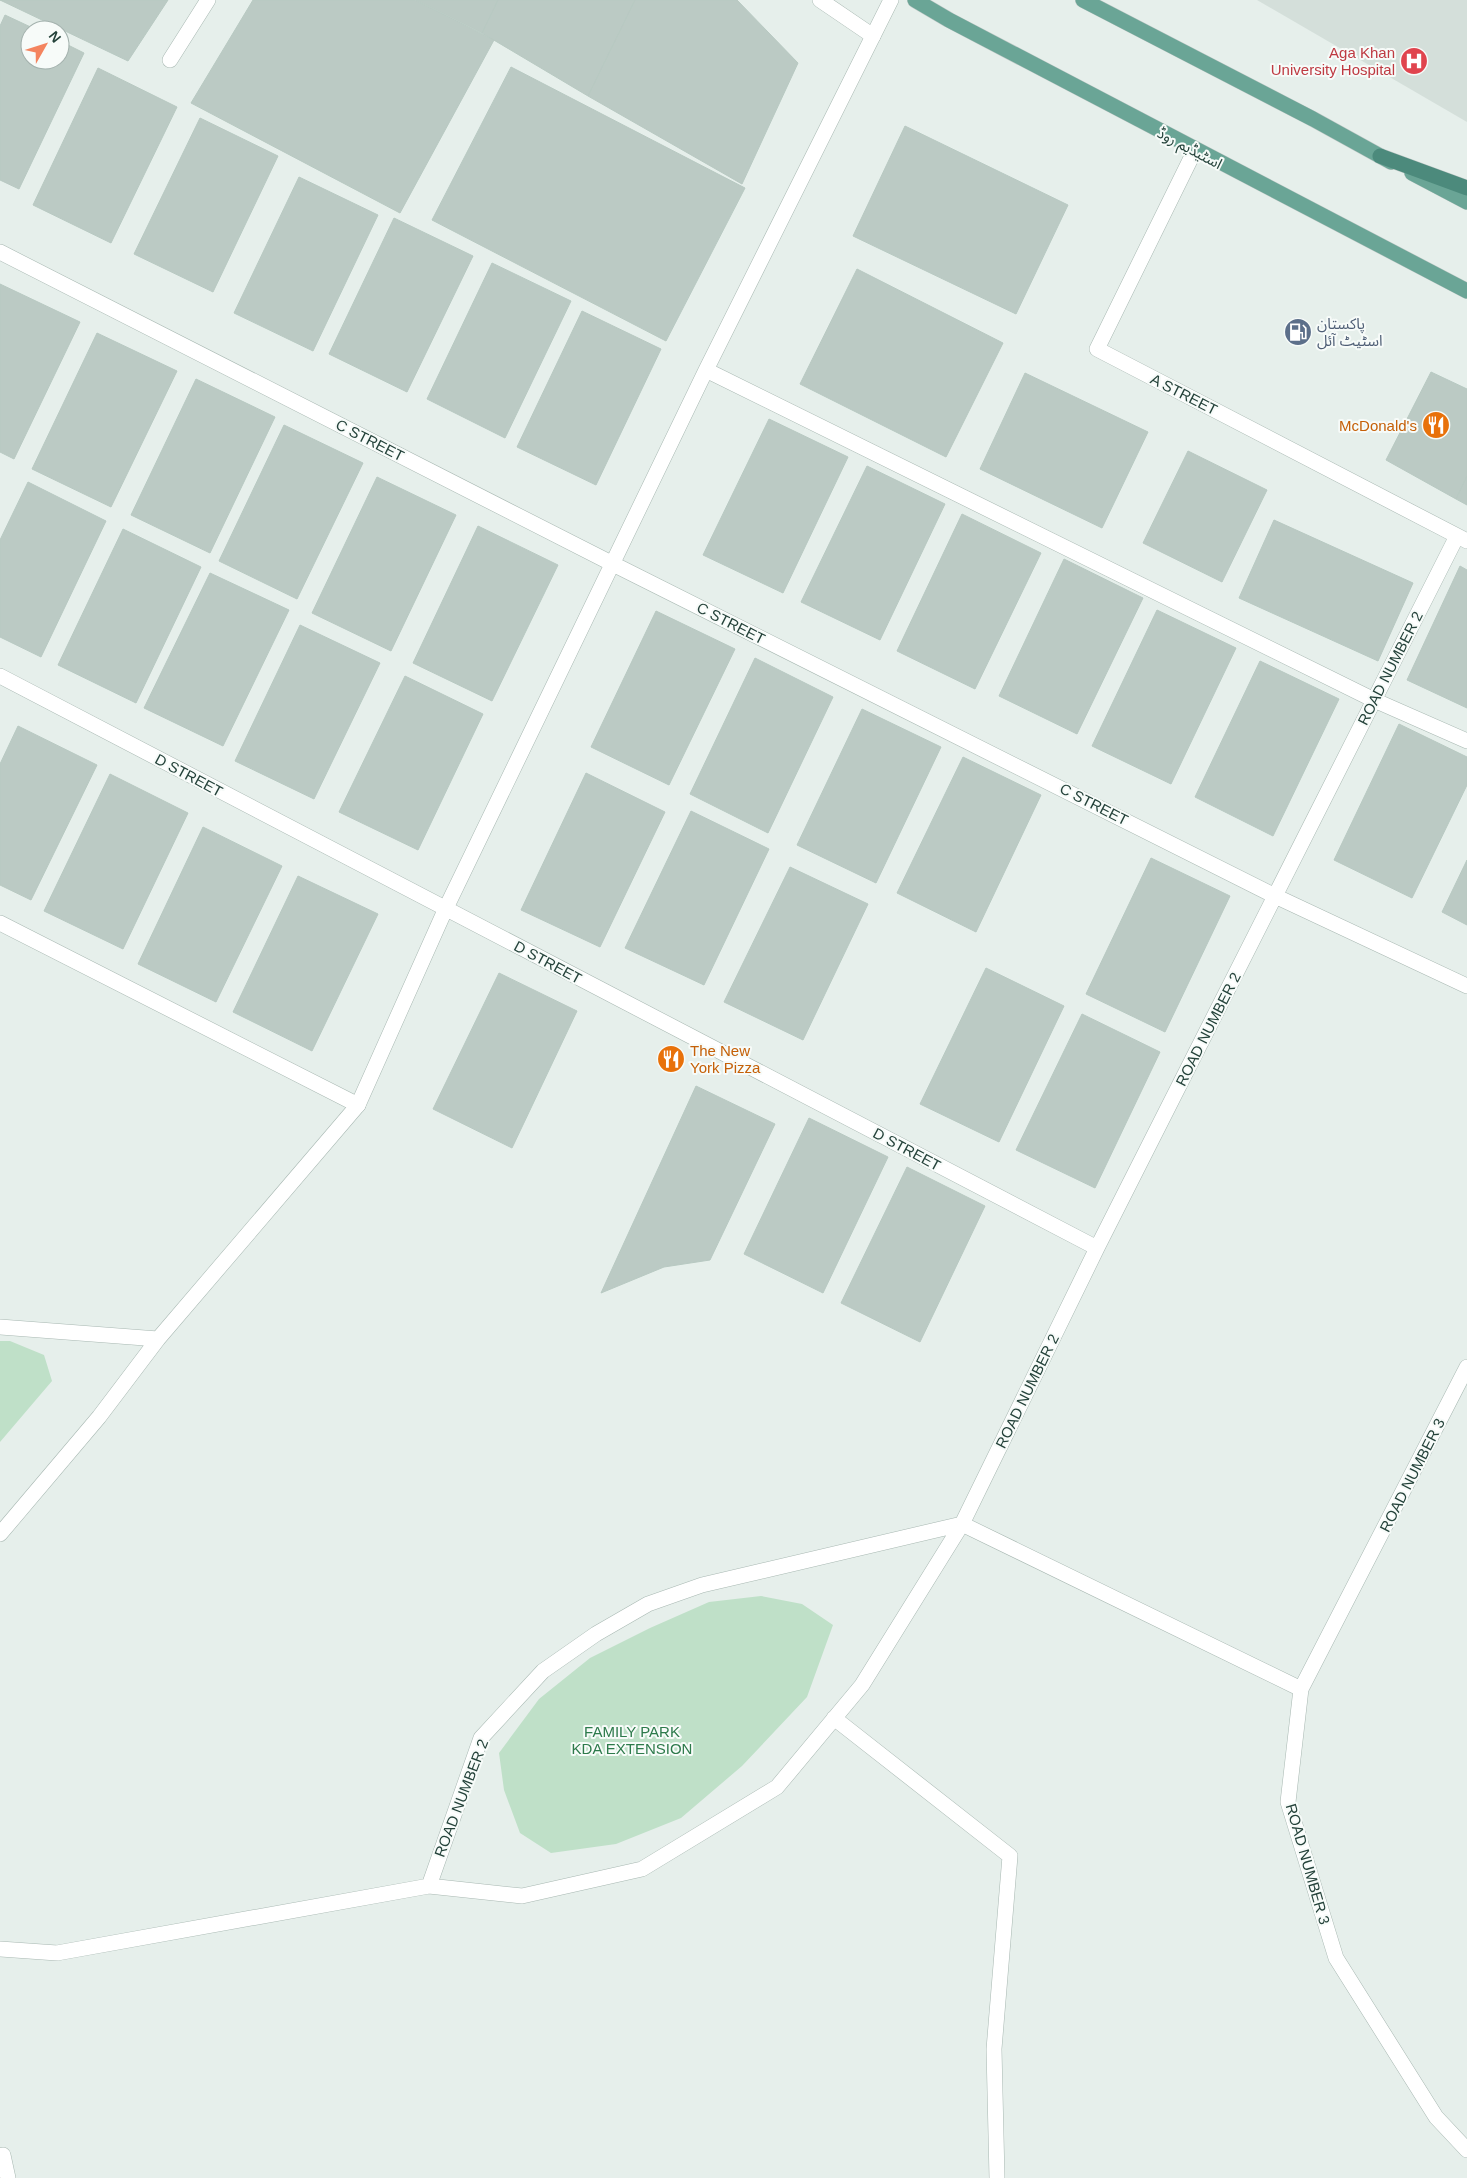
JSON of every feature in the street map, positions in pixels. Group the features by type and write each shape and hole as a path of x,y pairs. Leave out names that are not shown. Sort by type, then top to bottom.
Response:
{"highway":[{"path":"1380,156 1467,188"}],"main road":[{"name":"اسٹیڈیم روڈ","path":"915,0 949,20 1467,291"},
{"path":"1083,0 1313,119 1467,202"}],"street":[{"path":"170,60 208,0"},
{"path":"820,0 873,36"},
{"path":"0,1534 99,1417 158,1339 358,1104 446,908 706,370 891,0"},
{"name":"A STREET","path":"1196,150 1097,349 1462,538"},
{"name":"C STREET","path":"0,252 613,564 1275,896 1467,986"},
{"path":"706,370 1374,700 1467,741"},
{"name":"ROAD NUMBER 2","path":"0,1949 57,1953 429,1886 522,1896 642,1869 777,1787 862,1685 962,1524 1097,1248 1374,700 1462,538"},
{"name":"D STREET","path":"0,676 1097,1248"},
{"path":"0,923 358,1104"},
{"path":"0,1327 158,1339"},
{"name":"ROAD NUMBER 3","path":"1467,1367 1302,1689 1288,1802 1336,1958 1436,2117 1467,2150"},
{"path":"962,1524 1302,1689"},
{"name":"ROAD NUMBER 2","path":"429,1886 481,1738 543,1672 596,1634 648,1604 702,1585 962,1524"},
{"path":"834,1718 1010,1856 994,2049 997,2178"},
{"path":"4,2155 8,2178"}],"shaded area":[{"name":"Aga Khan University Hospital","path":"1257,0 1467,0 1467,122"}],"green space":[{"path":"0,1341 10,1341 44,1355 52,1381 0,1442"},
{"name":"FAMILY PARK KDA EXTENSION","path":"761,1596 802,1604 833,1625 807,1697 742,1766 681,1818 616,1844 551,1853 520,1833 504,1790 499,1753 539,1699 590,1658 650,1628 709,1602"}],"building":[{"path":"0,0 168,0 128,61 70,33 70,20 42,20"},
{"path":"253,0 415,0 494,40 400,213 191,103"},
{"path":"416,0 498,0 482,33"},
{"path":"498,0 635,0 588,96 482,33"},
{"path":"635,0 737,0 798,63 742,184 588,96"},
{"path":"5,15 20,22 20,70 70,70 70,46 84,53 19,189 0,180 0,26"},
{"path":"511,67 745,188 666,341 432,220"},
{"path":"98,68 177,107 111,243 33,205"},
{"path":"200,118 278,156 213,292 134,254"},
{"path":"905,126 1068,205 1016,314 853,236"},
{"path":"299,177 378,215 313,351 234,313"},
{"path":"394,218 473,256 407,392 329,354"},
{"path":"492,263 571,301 505,438 427,399"},
{"path":"857,269 1003,343 946,457 800,384"},
{"path":"0,284 80,322 14,459 0,452"},
{"path":"582,311 661,349 596,485 517,447"},
{"path":"97,333 177,371 111,507 32,469"},
{"name":"McDonald's","path":"1431,372 1467,389 1467,476 1456,499 1386,460"},
{"path":"1025,373 1148,432 1102,528 980,469"},
{"path":"196,379 275,417 210,553 131,515"},
{"path":"769,419 848,457 783,593 703,555"},
{"path":"284,425 363,463 297,599 219,561"},
{"path":"1188,451 1267,490 1222,582 1143,543"},
{"path":"867,466 945,504 880,640 801,602"},
{"path":"1467,476 1467,505 1456,499"},
{"path":"377,477 456,515 391,651 312,613"},
{"path":"28,482 106,521 41,657 0,637 0,540"},
{"path":"962,514 1041,553 975,689 897,651"},
{"path":"1274,520 1413,583 1378,661 1239,598"},
{"path":"478,526 558,565 492,701 413,663"},
{"path":"123,529 201,567 136,703 58,665"},
{"path":"1064,559 1143,598 1077,734 999,696"},
{"path":"1460,566 1467,570 1467,708 1407,680"},
{"path":"210,573 289,610 223,746 144,708"},
{"path":"1157,610 1236,648 1171,784 1092,746"},
{"path":"656,611 735,649 669,785 591,747"},
{"path":"300,625 380,663 314,799 235,761"},
{"path":"755,658 833,697 768,833 690,794"},
{"path":"1260,661 1339,699 1273,836 1195,797"},
{"path":"405,676 483,714 418,850 339,812"},
{"path":"862,709 941,747 876,883 797,845"},
{"path":"1399,724 1467,757 1467,785 1412,898 1334,860"},
{"path":"18,726 97,765 31,900 0,885 0,764"},
{"path":"963,757 1041,795 976,932 897,893"},
{"path":"586,773 665,812 600,947 521,910"},
{"path":"110,774 188,813 123,949 44,911"},
{"path":"691,811 769,849 704,985 625,948"},
{"path":"203,827 282,866 216,1002 138,964"},
{"path":"1151,858 1230,896 1165,1032 1086,994"},
{"path":"1467,860 1467,925 1442,912"},
{"path":"790,867 868,904 803,1040 724,1002"},
{"path":"298,876 378,914 312,1051 233,1012"},
{"path":"986,968 1064,1006 999,1142 920,1104"},
{"path":"499,973 577,1011 512,1148 433,1109"},
{"path":"1082,1014 1160,1052 1095,1188 1016,1150"},
{"path":"696,1086 775,1124 710,1260 664,1267 601,1293"},
{"path":"809,1118 888,1157 823,1293 744,1254"},
{"path":"907,1167 985,1206 920,1342 841,1303"}],"place":[{"name":"Aga Khan University Hospital","path":"1414,61"},
{"name":"پاکستان اسٹیٹ آئل","path":"1298,332"},
{"name":"McDonald's","path":"1436,425"},
{"name":"The New York Pizza","path":"671,1059"}]}
